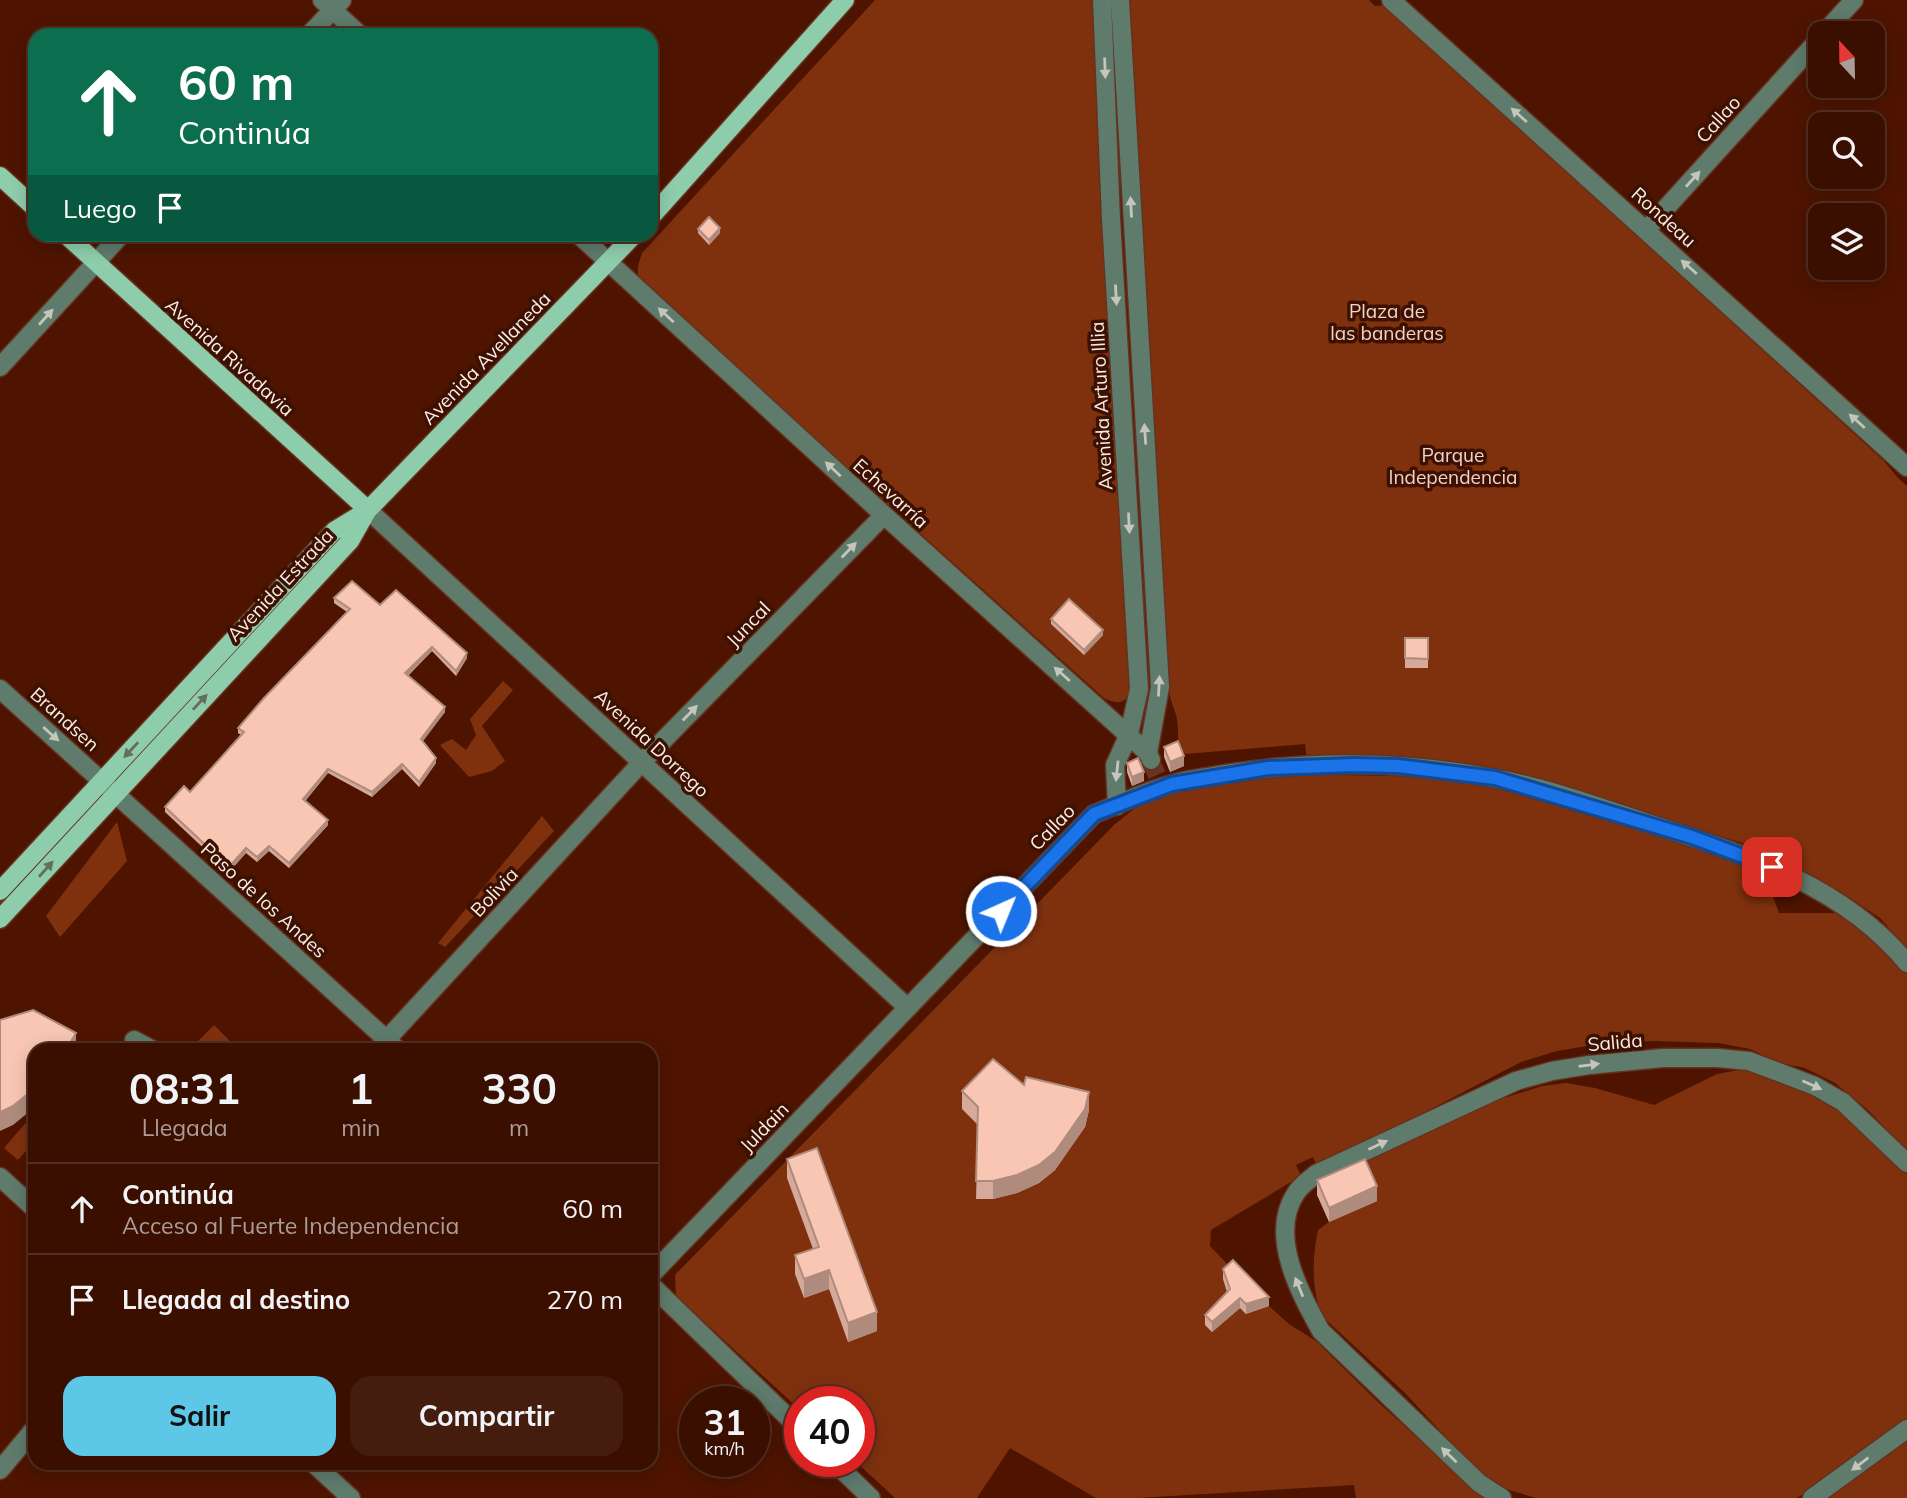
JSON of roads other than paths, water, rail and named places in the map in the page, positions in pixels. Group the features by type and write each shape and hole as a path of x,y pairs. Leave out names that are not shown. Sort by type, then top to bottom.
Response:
{"main road":[{"path":"658,209 845,0"},
{"path":"0,176 28,202"},
{"name":"Avenida Rivadavia","path":"74,242 368,510"},
{"name":"Avenida Avellaneda","path":"368,510 627,242"},
{"name":"Avenida Estrada","path":"0,919 109,787 334,531 368,510"},
{"name":"Avenida Estrada","path":"0,891 109,787"}],"street":[{"name":"Avenida Arturo Illia","path":"1102,0 1111,219 1139,689 1129,734 1115,765 1117,806"},
{"path":"1120,0 1160,687 1155,770"},
{"name":"Rondeau","path":"1391,0 1907,467"},
{"path":"1835,21 1854,0"},
{"path":"314,28 332,3 354,28"},
{"name":"Callao","path":"1647,229 1808,51"},
{"path":"0,367 115,242"},
{"name":"Echevarría","path":"587,242 884,515 1129,734 1155,770"},
{"name":"Avenida Dorrego","path":"368,510 908,1008"},
{"name":"Juncal","path":"642,762 884,515"},
{"name":"Brandsen","path":"0,688 109,787"},
{"name":"Bolivia","path":"390,1043 642,762"},
{"name":"Callao","path":"908,1008 1094,814 1117,806 1155,770 1177,783 1237,772 1304,766 1398,766 1495,778 1753,858 1830,897 1865,920 1907,963"},
{"name":"Paso de los Andes","path":"109,787 384,1043"},
{"name":"Juldain","path":"658,1268 908,1008"},
{"path":"134,1040 140,1043"},
{"name":"Salida","path":"1502,1498 1479,1483 1321,1331 1306,1304 1287,1258 1284,1240 1293,1198 1316,1174 1516,1082 1552,1071 1663,1058 1718,1058 1749,1062 1815,1086 1843,1101 1907,1163"},
{"path":"0,1177 28,1203"},
{"path":"658,1292 784,1414"},
{"path":"1812,1498 1907,1429"},
{"path":"0,1470 28,1437"},
{"path":"321,1470 351,1498"},
{"path":"849,1477 871,1498"}],"tunnel":[{"path":"1152,764 1157,775"}],"park label":[{"name":"Plaza de las banderas","path":"1387,322"},
{"name":"Parque Independencia","path":"1453,466"}]}
